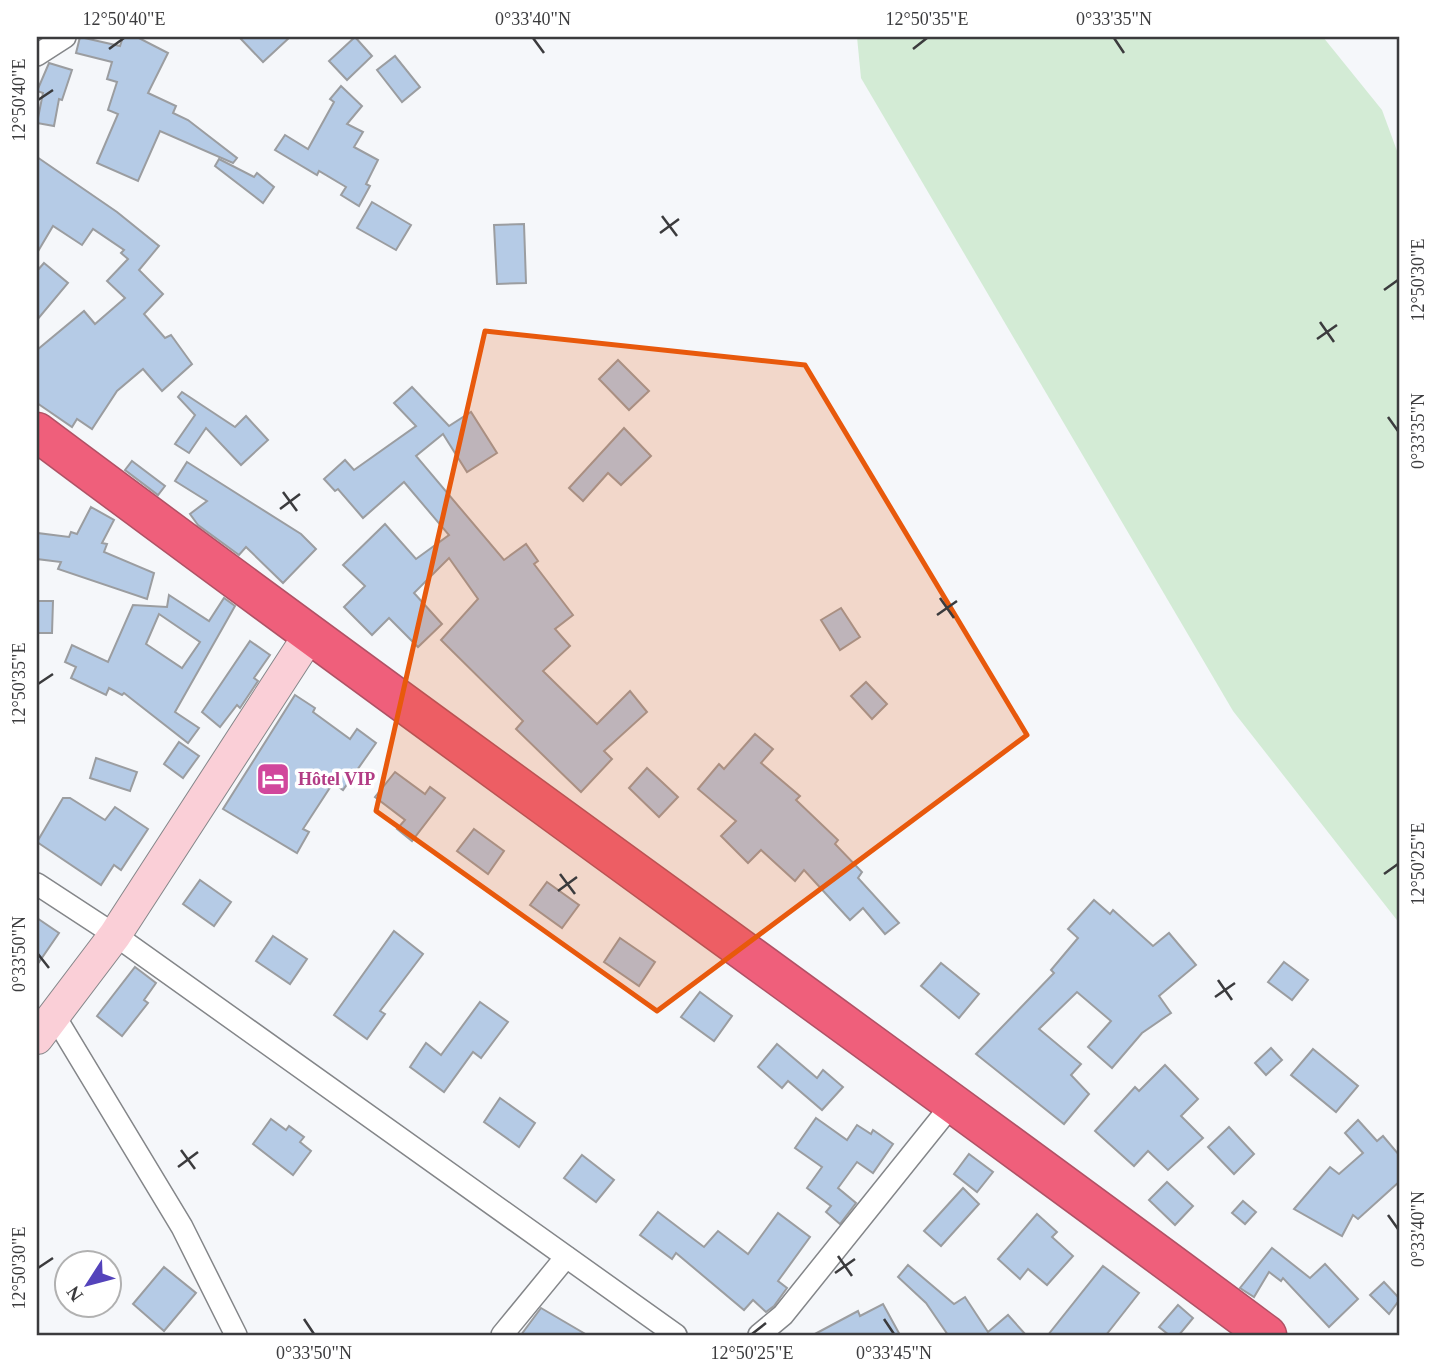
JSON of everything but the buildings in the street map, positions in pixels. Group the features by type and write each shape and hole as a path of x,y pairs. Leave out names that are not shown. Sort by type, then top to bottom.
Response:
{"highway":[{"path":"37,432 309,636 954,1102 1267,1335"}],"street":[{"path":"37,55 65,37"},
{"path":"236,1335 182,1227 46,1027 115,935 309,636"},
{"path":"37,884 115,935 676,1335"},
{"path":"759,1335 783,1315 954,1102"},
{"path":"502,1335 566,1257"}],"highlighted area":[{"path":"485,331 805,365 1027,735 657,1011 376,811"}],"green space":[{"path":"857,37 1323,37 1382,110 1400,159 1400,924 1233,711 861,78"}],"place":[{"name":"Hôtel VIP","path":"273,779"}]}
